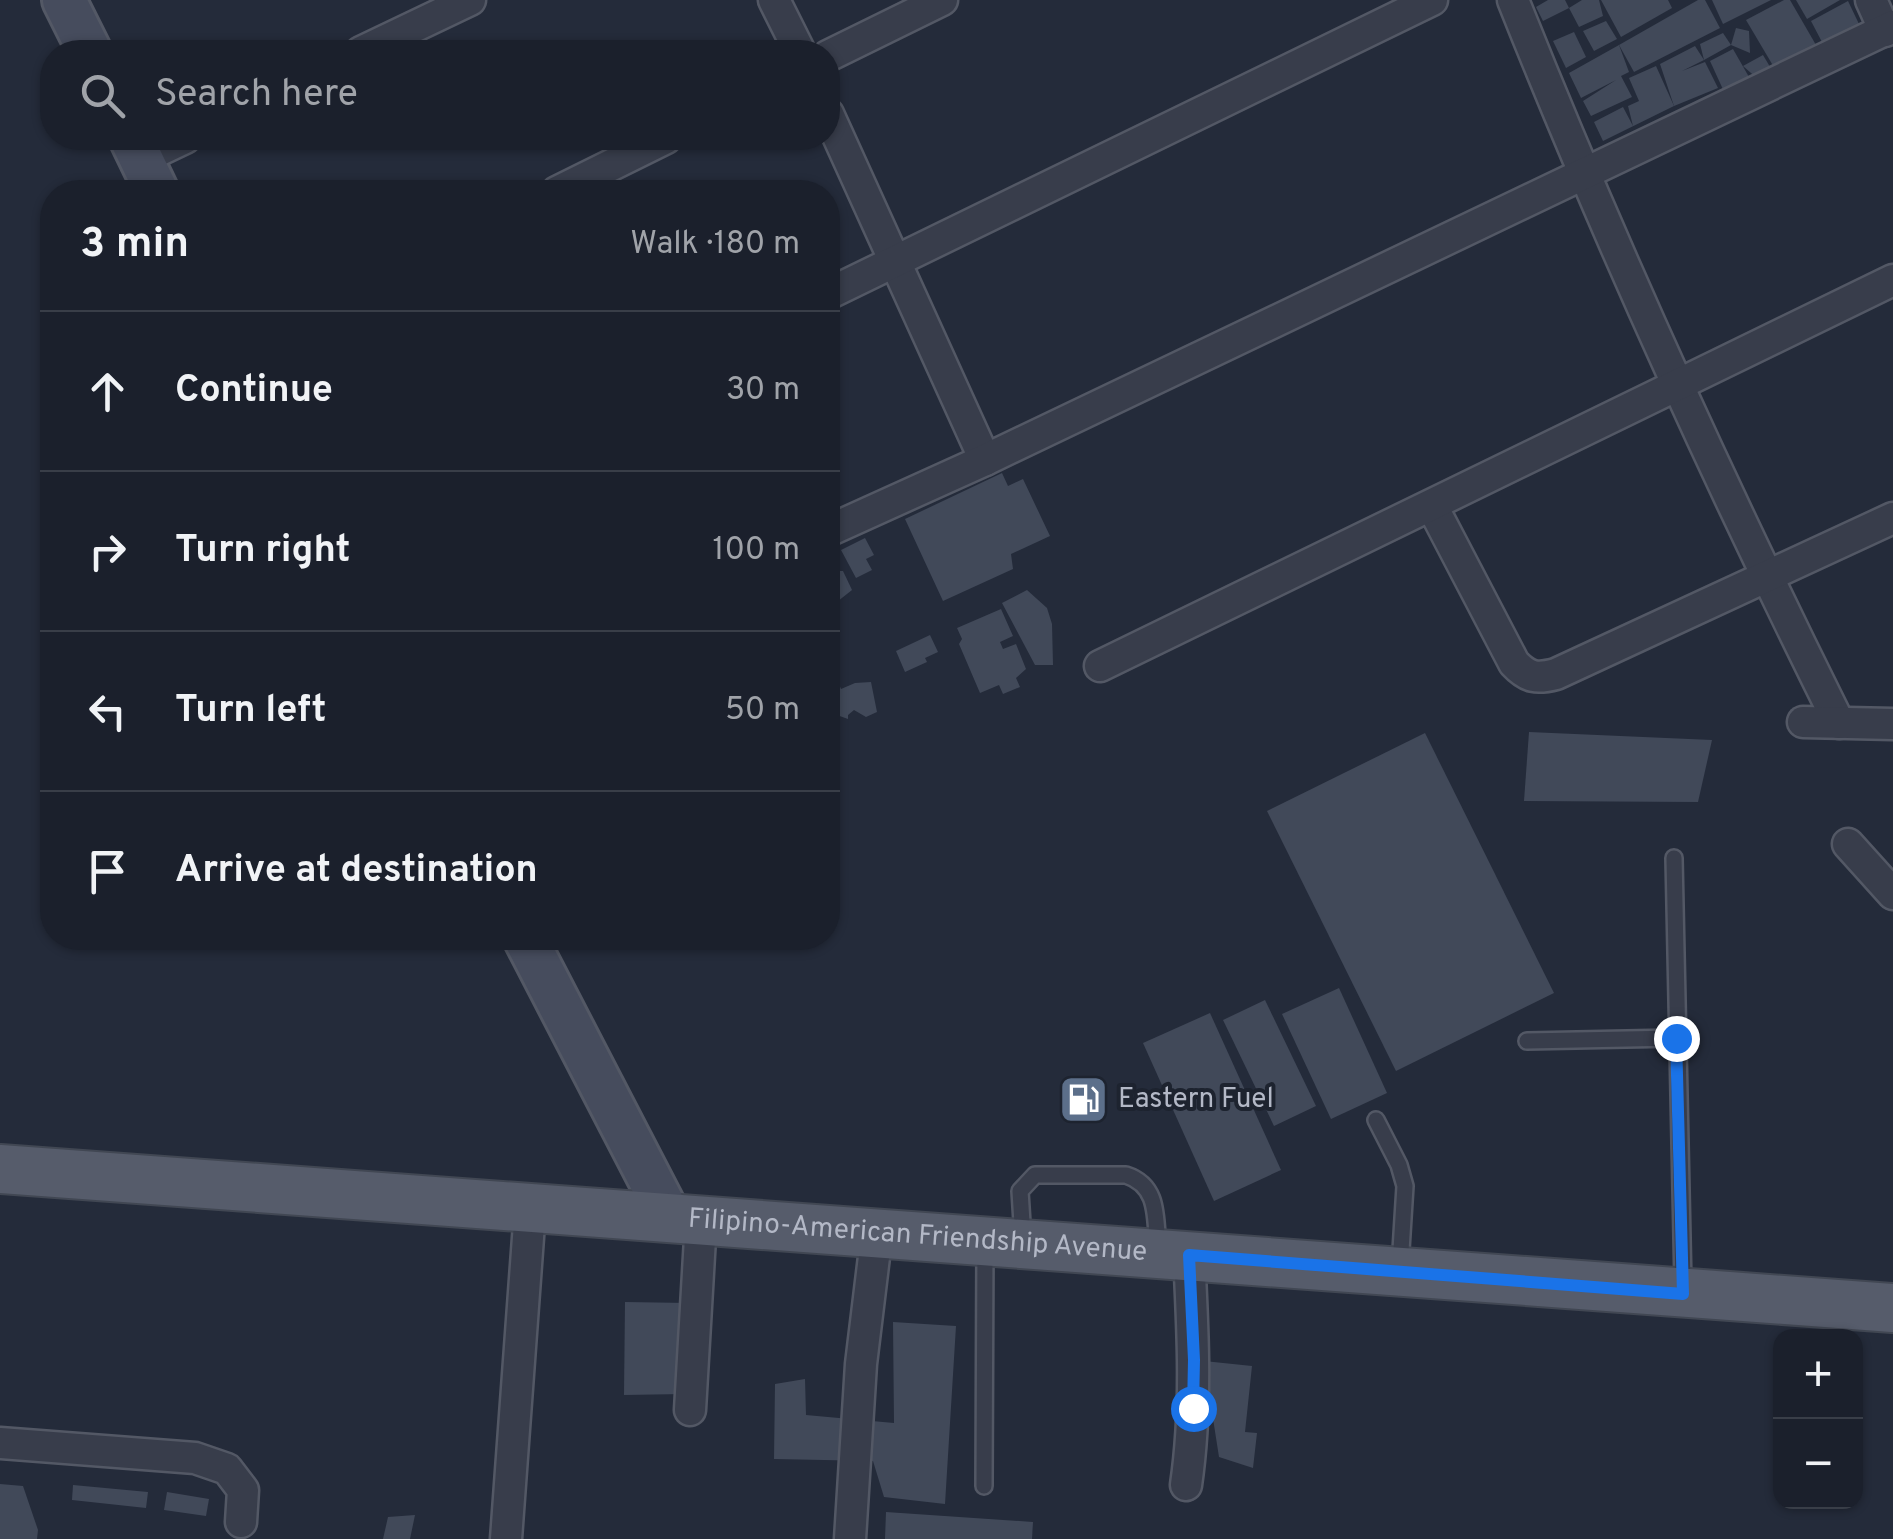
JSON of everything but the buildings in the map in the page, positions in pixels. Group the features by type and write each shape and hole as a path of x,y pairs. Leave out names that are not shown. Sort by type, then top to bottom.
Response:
{"main road":[{"name":"Filipino-American Friendship Avenue","path":"0,1169 1893,1308"}],"street":[{"path":"64,0 84,40"},
{"path":"386,40 470,0"},
{"path":"774,0 794,40"},
{"path":"840,50 942,0"},
{"path":"840,288 1432,0"},
{"path":"1513,0 1582,173 1677,385 1839,723"},
{"path":"840,526 1889,28 1871,0"},
{"path":"840,141 984,460"},
{"path":"143,163 165,150"},
{"path":"581,180 642,150"},
{"path":"1100,666 1893,280"},
{"path":"1432,506 1514,664 1526,676 1540,678 1767,579 1893,518"},
{"path":"1803,722 1893,724"},
{"path":"1848,844 1893,894"},
{"path":"532,950 685,1219 690,1410"},
{"path":"506,1539 530,1210"},
{"path":"850,1539 861,1364 876,1232"},
{"path":"1174,1254 1194,1360 1192,1442 1186,1485"},
{"path":"0,1443 195,1458 227,1469 243,1490 241,1522"}],"lane":[{"path":"1674,858 1683,1294"},
{"path":"1527,1041 1676,1038"},
{"path":"1376,1120 1400,1165 1406,1186 1399,1270"},
{"path":"984,1486 1004,1242 1020,1191 1035,1175 1126,1174 1140,1179 1152,1196 1174,1254"}],"place":[{"name":"Eastern Fuel","path":"1083,1100"}],"route":[{"path":"1193,1408 1189,1255 1683,1294 1676,1038"}]}
